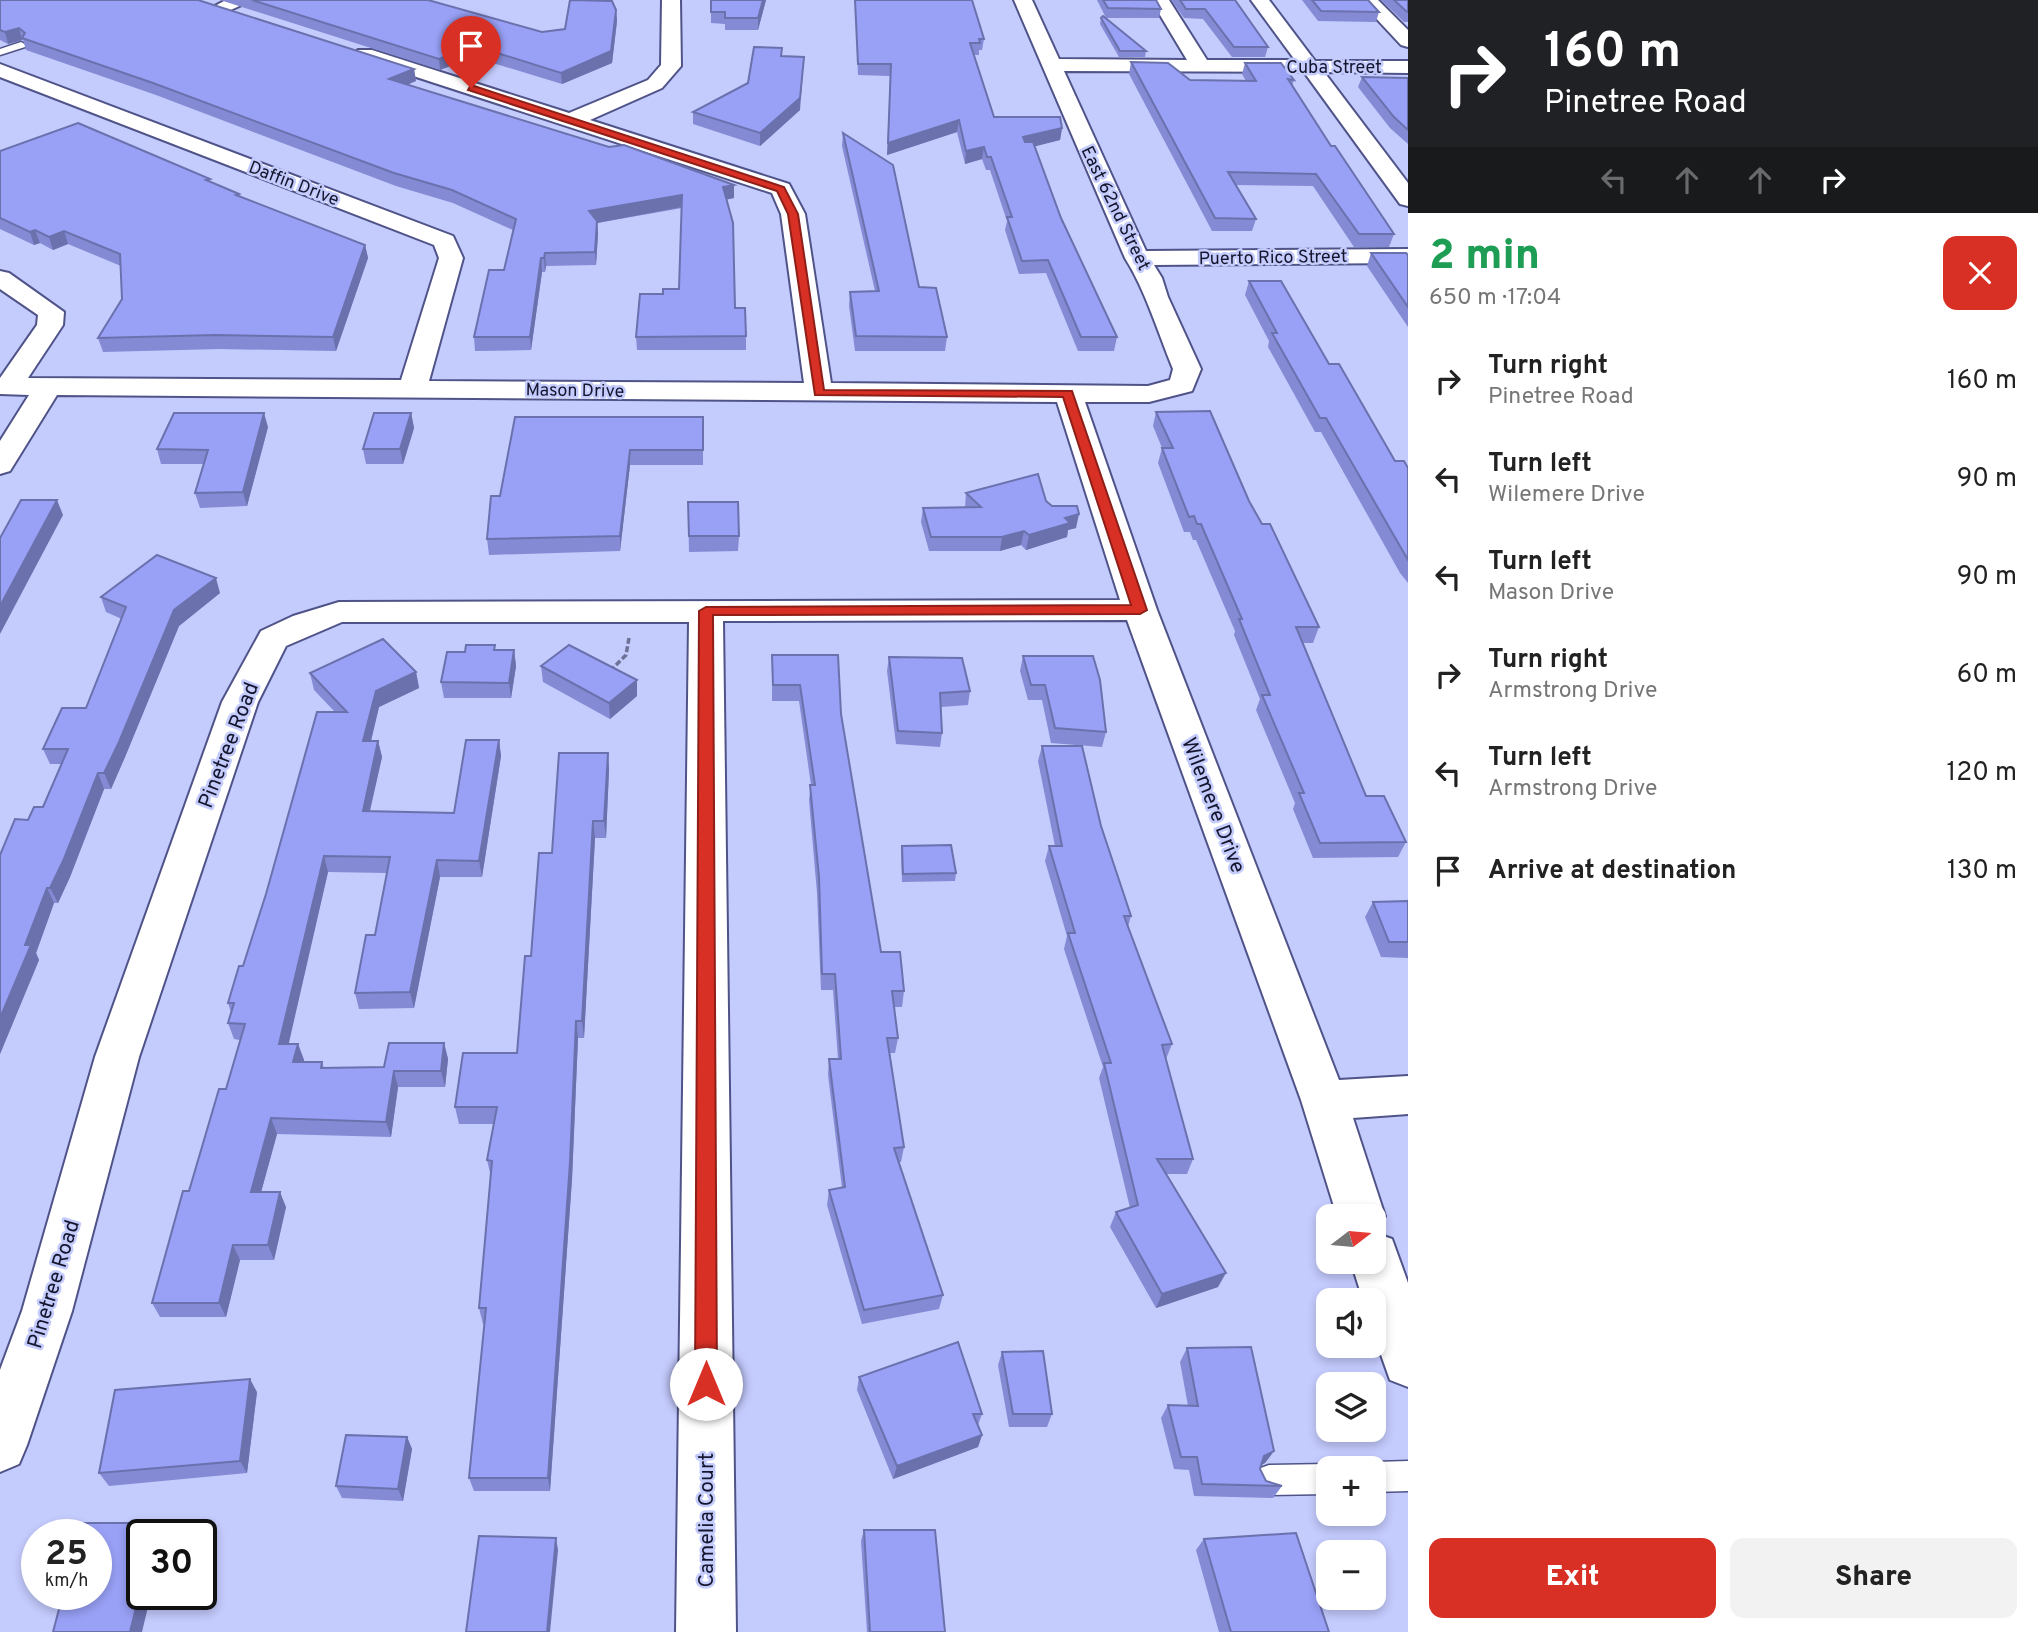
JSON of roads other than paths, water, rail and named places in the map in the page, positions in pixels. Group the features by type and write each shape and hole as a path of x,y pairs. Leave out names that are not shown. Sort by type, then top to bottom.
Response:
{"street":[{"path":"193,0 259,20"},
{"path":"219,8 244,0"},
{"path":"572,120 655,84 671,66 671,0"},
{"name":"East 62nd Street","path":"1023,0 1049,65 1137,258 1150,278 1155,297 1187,369 1182,385 1149,394"},
{"path":"1160,0 1201,66"},
{"path":"1261,0 1408,199"},
{"path":"1368,0 1408,41"},
{"path":"350,50 781,189 793,214 819,393"},
{"name":"Cuba Street","path":"1049,65 1408,67"},
{"name":"Daffin Drive","path":"0,70 444,241 451,258 413,388"},
{"name":"Puerto Rico Street","path":"1137,258 1408,256"},
{"path":"0,278 51,312 50,325 5,385"},
{"name":"Mason Drive","path":"5,385 1149,394"},
{"path":"0,466 48,386"},
{"name":"Wilemere Drive","path":"1068,394 1140,610 1324,1100 1357,1204"},
{"name":"Pinetree Road","path":"0,1445 47,1311 117,1057 240,702 273,639 305,623 339,612 1140,610"},
{"name":"Camelia Court","path":"706,611 706,1632"},
{"path":"1324,1100 1408,1095"},
{"path":"1380,1274 1408,1362"}],"lane":[{"path":"0,52 22,45"},
{"path":"1386,1477 1408,1476"},
{"path":"1269,1480 1316,1479"}]}
